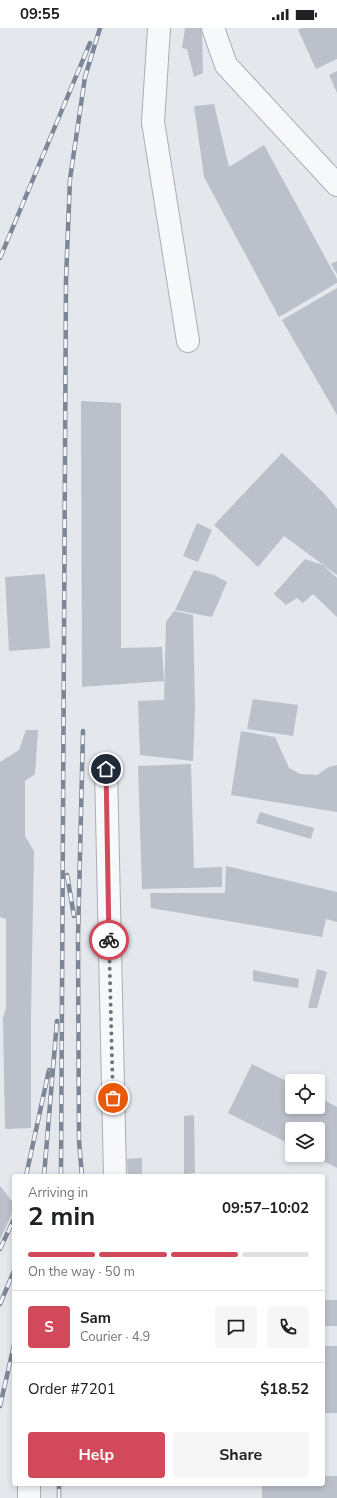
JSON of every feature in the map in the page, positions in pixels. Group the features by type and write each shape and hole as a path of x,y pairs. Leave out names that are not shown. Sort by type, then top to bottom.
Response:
{"lane":[{"path":"159,28 153,122 188,341"},
{"path":"213,28 226,65 337,185"},
{"path":"106,769 116,1174"},
{"path":"29,1486 29,1498"}],"building":[{"path":"185,28 202,28 203,73 194,77 187,49 182,48"},
{"path":"302,28 337,28 337,59 316,69 298,30"},
{"path":"337,71 337,93 329,75"},
{"path":"214,104 229,167 264,145 337,279 337,283 279,317 204,177 194,106"},
{"path":"337,261 337,274 331,264"},
{"path":"337,288 337,415 282,320"},
{"path":"81,401 121,403 121,648 162,647 164,681 82,687"},
{"path":"282,453 324,493 337,509 337,575 284,536 258,567 214,525"},
{"path":"197,523 212,530 198,562 183,556"},
{"path":"305,559 323,565 337,578 337,617 313,594 303,603 297,598 286,605 274,594"},
{"path":"194,570 214,575 227,582 212,617 175,610"},
{"path":"45,574 50,648 9,651 5,577"},
{"path":"174,611 193,615 195,707 193,761 140,755 138,701 164,700 166,622"},
{"path":"253,699 298,705 293,736 247,729"},
{"path":"26,730 38,730 35,774 25,781 25,836 34,851 31,1013 31,1128 5,1129 3,1018 6,1008 6,919 0,917 0,762 19,750"},
{"path":"241,731 275,737 289,768 300,774 317,775 329,767 337,765 337,812 231,795"},
{"path":"191,764 194,868 222,867 222,887 142,889 138,766"},
{"path":"260,812 314,828 311,839 256,823"},
{"path":"226,866 337,892 337,922 326,919 322,937 151,908 150,893 225,893"},
{"path":"317,969 327,972 317,1008 308,1008"},
{"path":"253,970 299,979 298,988 253,981"},
{"path":"252,1064 285,1080 285,1114 325,1114 325,1101 337,1107 337,1168 325,1162 325,1122 285,1122 285,1142 228,1113"},
{"path":"194,1115 195,1173 184,1174 184,1116"},
{"path":"142,1158 142,1174 128,1174 127,1159"},
{"path":"0,1186 12,1201 12,1213 0,1240"},
{"path":"325,1300 337,1300 337,1326 325,1326"},
{"path":"325,1346 337,1346 337,1413 325,1413"},
{"path":"325,1476 337,1476 337,1498 262,1498 262,1486 325,1486"}],"railway":[{"path":"61,1174 66,280 70,179 85,77 100,28"},
{"path":"0,258 90,43"},
{"path":"82,1174 79,1141 78,938 83,731"},
{"path":"67,875 74,916"},
{"path":"44,1174 57,1021"},
{"path":"26,1174 49,1070"},
{"path":"0,1249 12,1223"},
{"path":"0,1304 12,1276"},
{"path":"0,1406 12,1354"},
{"path":"59,1486 59,1498"}],"way so far":[{"path":"109,940 113,1098"}],"route":[{"path":"106,769 109,940"}]}
